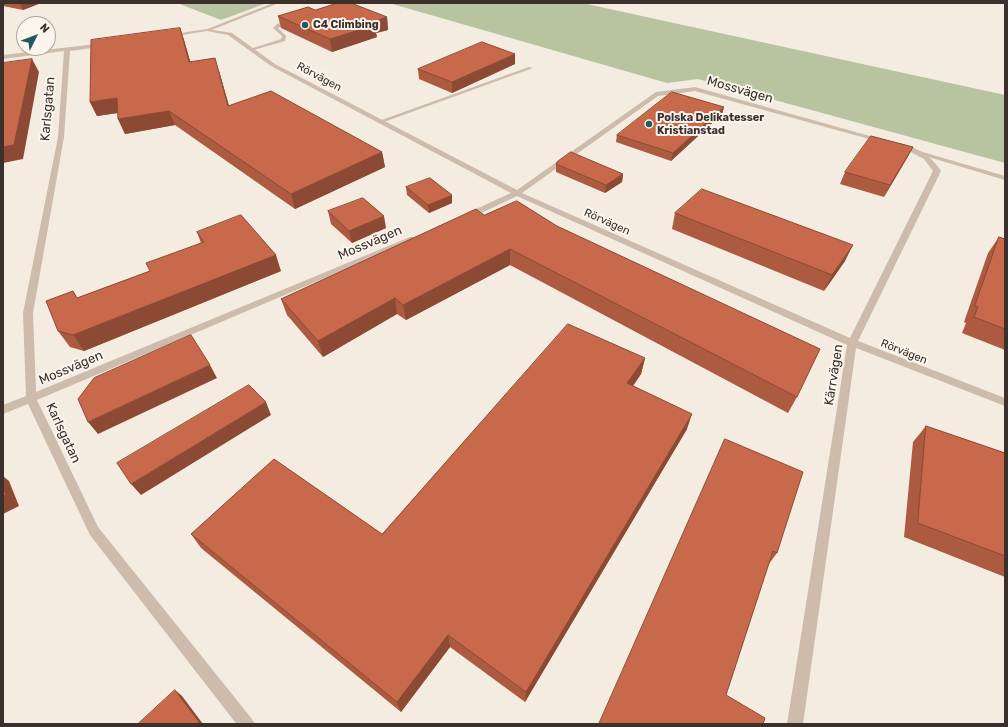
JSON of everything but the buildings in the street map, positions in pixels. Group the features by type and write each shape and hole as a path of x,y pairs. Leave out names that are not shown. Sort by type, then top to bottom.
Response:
{"street":[{"name":"Rörvägen","path":"160,37 208,30 232,35 273,65 517,194 852,343 1005,402"},
{"path":"3,57 113,44"},
{"name":"Karlsgatan","path":"67,50 61,137 28,313 32,398 94,531 247,724"},
{"name":"Mossvägen","path":"463,218 517,194 656,94 695,90 802,119"},
{"name":"Kärrvägen","path":"795,724 852,343 937,171 933,163 923,155 913,150 802,119"},
{"name":"Mossvägen","path":"3,410 419,236"}],"lane":[{"path":"208,30 277,3"},
{"path":"252,50 283,40 284,36 275,28 279,25 294,20"},
{"path":"379,122 531,68"},
{"path":"913,150 1005,178"}],"green space":[{"path":"177,3 267,3 221,20"},
{"path":"389,3 582,3 1005,95 1005,163 698,79 667,83"}],"place":[{"name":"C4 Climbing","path":"305,25"},
{"name":"Polska Delikatesser Kristianstad","path":"649,124"}]}
